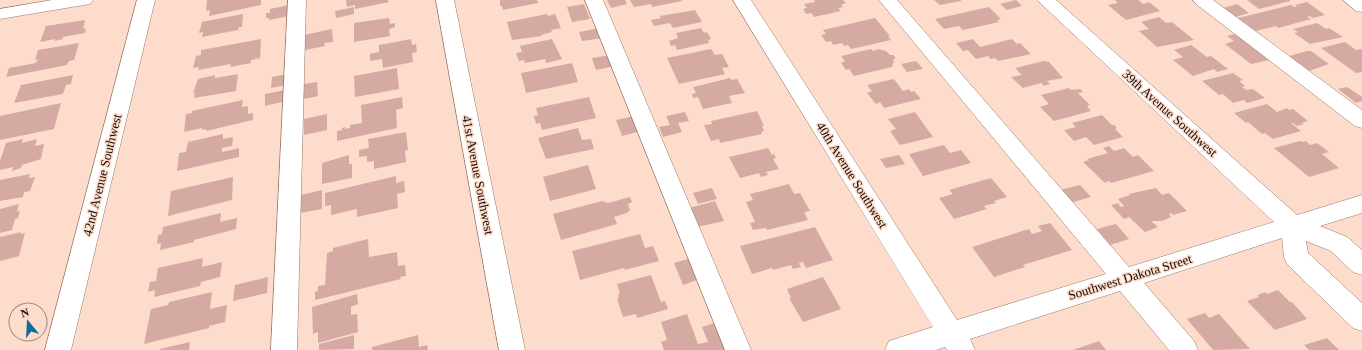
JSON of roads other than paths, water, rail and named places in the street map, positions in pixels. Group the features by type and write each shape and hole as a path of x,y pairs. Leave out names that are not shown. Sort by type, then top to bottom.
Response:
{"street":[{"path":"0,14 84,0"},
{"name":"42nd Avenue Southwest","path":"58,350 146,0"},
{"path":"284,350 297,0"},
{"name":"41st Avenue Southwest","path":"445,0 512,350"},
{"path":"594,0 738,350"},
{"name":"40th Avenue Southwest","path":"742,0 957,342"},
{"path":"888,0 1185,350"},
{"name":"39th Avenue Southwest","path":"1046,0 1293,226 1339,244 1362,265"},
{"path":"1202,0 1362,121"},
{"path":"1352,0 1362,7"},
{"name":"Southwest Dakota Street","path":"898,350 957,342 1124,279 1362,204"},
{"path":"1293,226 1296,257 1362,320"}]}
